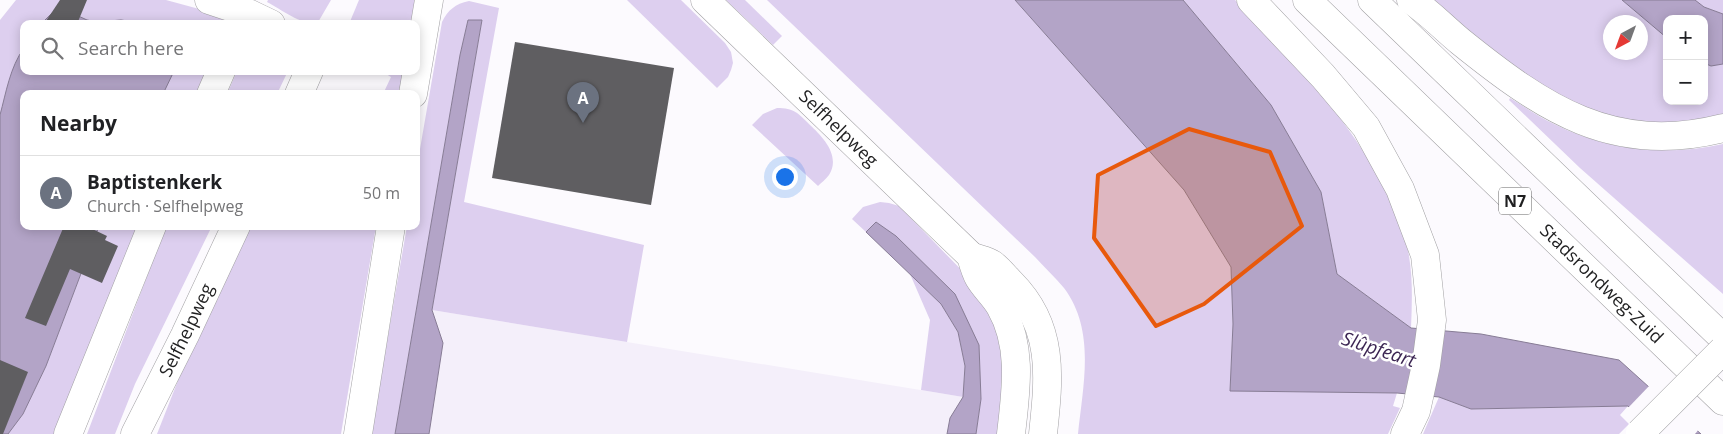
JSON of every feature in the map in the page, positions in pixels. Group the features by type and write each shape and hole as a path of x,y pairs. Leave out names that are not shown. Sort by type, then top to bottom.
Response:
{"main road":[{"path":"209,0 253,15"},
{"path":"420,53 429,0"},
{"name":"Selfhelpweg","path":"705,0 970,256 991,264 1018,290 1034,313 1044,340 1048,364 1043,434"},
{"path":"1251,0 1323,76 1366,127 1400,189 1425,255 1432,320 1426,365 1410,423"},
{"name":"Stadsrondweg-Zuid","path":"1308,0 1723,401"},
{"name":"N7","path":"1372,0 1723,338"},
{"path":"1411,0 1521,88 1550,106 1593,126 1648,137 1676,137 1723,128"},
{"path":"213,90 219,75"},
{"path":"301,90 307,75"},
{"path":"414,90 416,75"},
{"path":"68,434 150,230"},
{"name":"Selfhelpweg","path":"135,434 234,230"},
{"path":"358,434 390,230"},
{"name":"Selfhelpweg","path":"970,256 979,278 999,305 1010,325 1015,350 1017,385 1011,434"},
{"path":"1640,434 1723,350"}],"highlighted area":[{"path":"1189,129 1270,152 1302,226 1204,304 1156,326 1094,238 1098,175"}],"shaded area":[{"path":"16,0 166,0 236,19 87,20 74,14 47,20 20,20 20,53 0,115 0,20"},
{"path":"268,0 331,0 319,20 300,20 267,2"},
{"path":"359,0 415,0 412,20 351,20"},
{"path":"627,0 681,0 725,43 731,52 733,63 728,77 717,88"},
{"path":"726,0 745,0 782,36 773,45"},
{"path":"767,0 1015,0 1184,190 1231,267 1233,324 1230,391 1397,393 1393,406 1400,408 1388,434 1078,434 1084,378 1084,340 1074,305 1064,288 1035,257"},
{"path":"1183,0 1235,0 1308,79 1353,136 1372,166 1388,197 1407,246 1412,283 1411,328 1337,274 1321,192 1271,105"},
{"path":"1431,0 1622,0 1640,15 1603,15 1603,60 1648,60 1648,22 1663,35 1663,105 1708,105 1708,65 1723,64 1723,115 1678,123 1640,121 1606,114 1573,102 1543,86 1486,46"},
{"path":"1695,0 1723,0 1723,14 1704,7"},
{"path":"469,1 499,8 464,202 644,245 627,342 432,310 482,21 468,20 460,55 395,434 371,434 406,230 420,230 420,149 442,22 452,8"},
{"path":"172,75 210,75 204,90 165,90"},
{"path":"235,75 286,75 279,90 229,90"},
{"path":"388,75 402,75 400,90 385,90 391,77"},
{"path":"1510,98 1537,115 1574,133 1615,145 1637,149 1680,150 1723,144 1723,294 1580,168 1509,100"},
{"path":"777,108 792,110 799,114 829,147 833,161 832,168 829,175 818,186 752,125 763,114"},
{"path":"880,202 899,206 978,287 1001,337 1005,373 998,434 976,434 981,399 979,345 876,222 866,232 852,219 863,207"},
{"path":"97,230 141,230 63,434 8,434 23,414 46,366"},
{"path":"165,230 210,230 135,384 115,434 87,434"},
{"path":"248,230 375,230 341,434 157,434 179,378"},
{"path":"910,274 941,304 958,332 965,366 963,397 921,390 930,320"},
{"path":"432,310 963,397 950,418 947,434 429,434 443,343"},
{"path":"1439,397 1471,409 1628,406 1620,415 1629,424 1619,434 1423,434"}],"water":[{"name":"Slûpfeart","path":"1015,0 1183,0 1271,105 1321,192 1337,274 1411,328 1481,334 1619,360 1701,434 1657,434 1628,406 1471,409 1439,397 1397,393 1230,391 1233,324 1231,267 1184,190"},
{"path":"1622,0 1695,0 1704,7 1723,14 1723,64 1708,65 1708,15 1663,15 1663,35 1648,22 1648,15 1640,15"},
{"path":"53,12 74,14 87,20 45,20"},
{"path":"468,20 482,20 432,310 443,343 429,434 395,434 460,55"},
{"path":"20,54 20,75 172,75 165,90 20,90 20,230 97,230 46,366 23,414 8,434 0,434 0,115 12,72"},
{"path":"876,222 896,236 955,294 979,345 981,399 976,434 947,434 950,418 963,397 965,366 958,332 941,304 866,232"}],"pier":[{"path":"1650,385 1699,429 1695,434 1653,434 1627,409"}],"building":[{"path":"60,0 87,0 79,20 47,20"},
{"path":"515,42 674,68 651,205 492,178"},
{"path":"62,230 94,230 107,236 105,240 118,246 102,283 70,269 46,326 25,318"},
{"path":"0,360 28,372 3,434 0,434"}],"place":[{"name":"Baptistenkerk","path":"583,123"}]}
